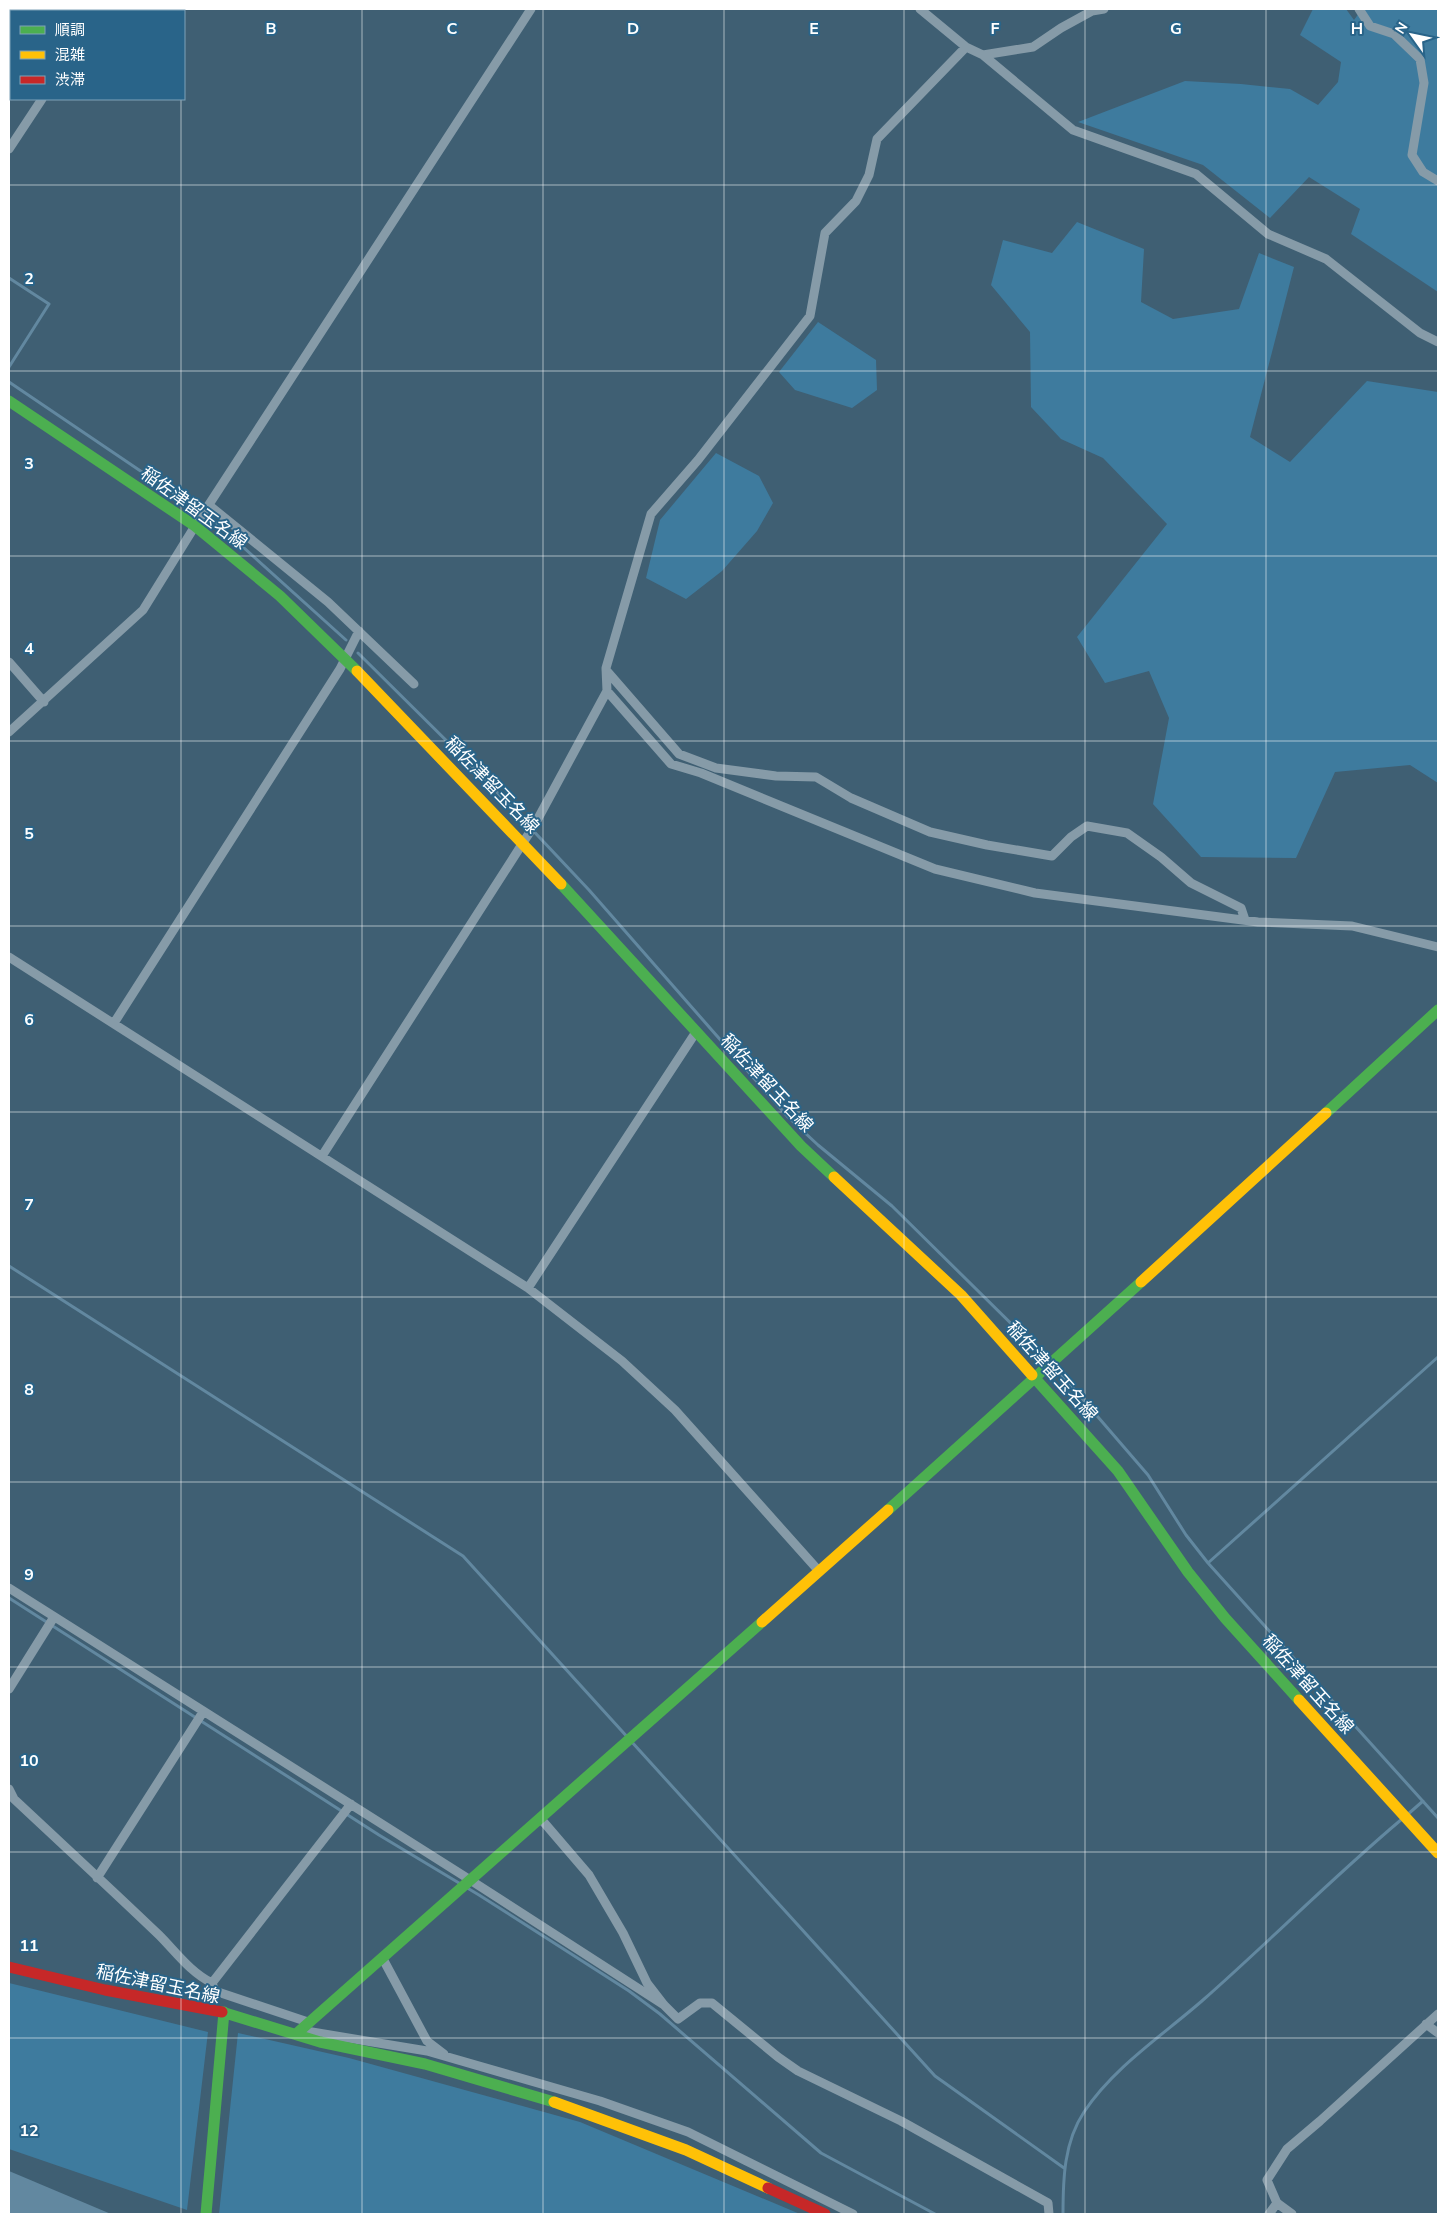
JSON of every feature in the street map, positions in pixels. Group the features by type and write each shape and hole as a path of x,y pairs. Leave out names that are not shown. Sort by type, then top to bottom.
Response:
{"main road":[{"name":"稲佐津留玉名線","path":"9,401 196,525 280,596 346,659 525,838 696,1032 801,1146 961,1295 1036,1378 1118,1471 1188,1572 1225,1618 1438,1854"},
{"path":"301,2029 383,1959 1036,1378 1438,1010"},
{"name":"稲佐津留玉名線","path":"9,1967 105,1990 224,2012 206,2214"},
{"path":"224,2012 301,2029 320,2042 458,2072 576,2108 694,2153 824,2214"}],"street":[{"path":"9,732 143,610 196,525 532,9"},
{"path":"920,9 966,47 983,55 1073,130 1156,162 1196,174 1268,234 1326,259 1420,333 1438,342"},
{"path":"983,55 1033,47 1061,28 1092,11 1104,9"},
{"path":"1359,9 1370,26 1394,34 1420,59 1424,83 1412,155 1424,172 1438,181"},
{"path":"322,1156 535,824 607,691 606,670 651,514 698,460 810,316 825,233 856,201 869,175 877,139 966,47"},
{"path":"9,149 41,100"},
{"path":"210,506 328,602 414,684"},
{"path":"114,1023 346,659 359,632"},
{"path":"9,662 44,702"},
{"path":"606,670 679,754 716,768 776,776 816,777 850,798 930,832 987,845 1052,856 1071,837 1088,826 1126,833 1161,857 1191,883 1241,908 1245,920"},
{"path":"607,691 671,764 701,773 935,869 1035,893 1245,920 1352,926 1438,946"},
{"path":"9,957 528,1288 622,1361 675,1410 818,1570"},
{"path":"528,1288 671,1067 696,1032"},
{"path":"9,1588 664,2005"},
{"path":"9,1689 54,1618"},
{"path":"96,1878 203,1713"},
{"path":"9,1788 12,1800 159,1935 190,1968 212,1983 215,1992 301,2029 391,2044 448,2057 600,2101 688,2132 853,2214"},
{"path":"212,1983 350,1806"},
{"path":"541,1818 589,1875 623,1933 647,1983 678,2019 700,2003 712,2003 798,2071 901,2121 1048,2203 1049,2214"},
{"path":"383,1959 427,2041 448,2057"},
{"path":"1292,2214 1276,2203 1268,2180 1287,2148 1320,2121 1438,2014"},
{"path":"1426,2024 1438,2033"},
{"path":"1270,2214 1276,2203"}],"shaded area":[{"path":"1313,9 1346,9 1354,20 1362,9 1438,9 1438,292 1351,234 1360,209 1309,177 1270,218 1203,165 1078,122 1185,81 1290,89 1318,105 1338,82 1341,62 1300,35"},
{"path":"1077,222 1144,249 1141,302 1173,319 1239,309 1259,253 1294,267 1250,437 1290,462 1367,381 1438,392 1438,783 1410,765 1335,772 1296,858 1201,857 1153,804 1169,718 1149,671 1105,683 1077,637 1167,524 1103,458 1061,439 1031,407 1030,332 991,285 1003,240 1052,253"},
{"path":"818,322 876,360 877,390 852,408 795,390 779,372"},
{"path":"716,453 759,476 773,503 757,531 722,571 686,599 646,578 660,520"},
{"path":"9,1983 208,2032 187,2210 9,2149"},
{"path":"238,2033 349,2058 580,2122 800,2214 219,2214"},
{"path":"9,2171 111,2214 9,2214"}],"waterway":[{"path":"9,278 49,304 9,367"},
{"path":"9,382 213,520 346,640"},
{"path":"358,653 475,769 589,890 788,1117 818,1145 892,1206 1050,1362"},
{"path":"9,1266 463,1556 935,2076 1064,2168"},
{"path":"1208,1563 1438,1357"},
{"path":"1054,1366 1148,1475 1186,1535 1208,1563 1438,1818"},
{"path":"9,1598 379,1835 479,1895 629,1991 660,2014 821,2153 935,2214"},
{"path":"1407,1815 1423,1801"},
{"path":"1063,2214 1064,2174 1072,2136 1084,2112 1096,2096 1124,2066 1203,2000 1351,1863 1402,1819"}],"traffic: fast":[{"path":"9,401 195,526 280,596 357,671"},
{"path":"561,884 801,1146 834,1177"},
{"path":"1326,1113 1438,1010"},
{"path":"888,1510 1141,1282"},
{"path":"1032,1375 1118,1471 1188,1572 1225,1618 1299,1700"},
{"path":"296,2034 762,1622"},
{"path":"222,2012 320,2042 425,2064 554,2102"},
{"path":"206,2214 224,2012"}],"traffic: slow":[{"path":"357,671 561,884"},
{"path":"1141,1282 1326,1113"},
{"path":"834,1177 961,1295 1032,1375"},
{"path":"762,1622 888,1510"},
{"path":"1299,1700 1438,1853"},
{"path":"554,2102 686,2150 768,2188"}],"traffic: jam":[{"path":"9,1967 105,1990 222,2012"},
{"path":"768,2188 825,2214"}]}
